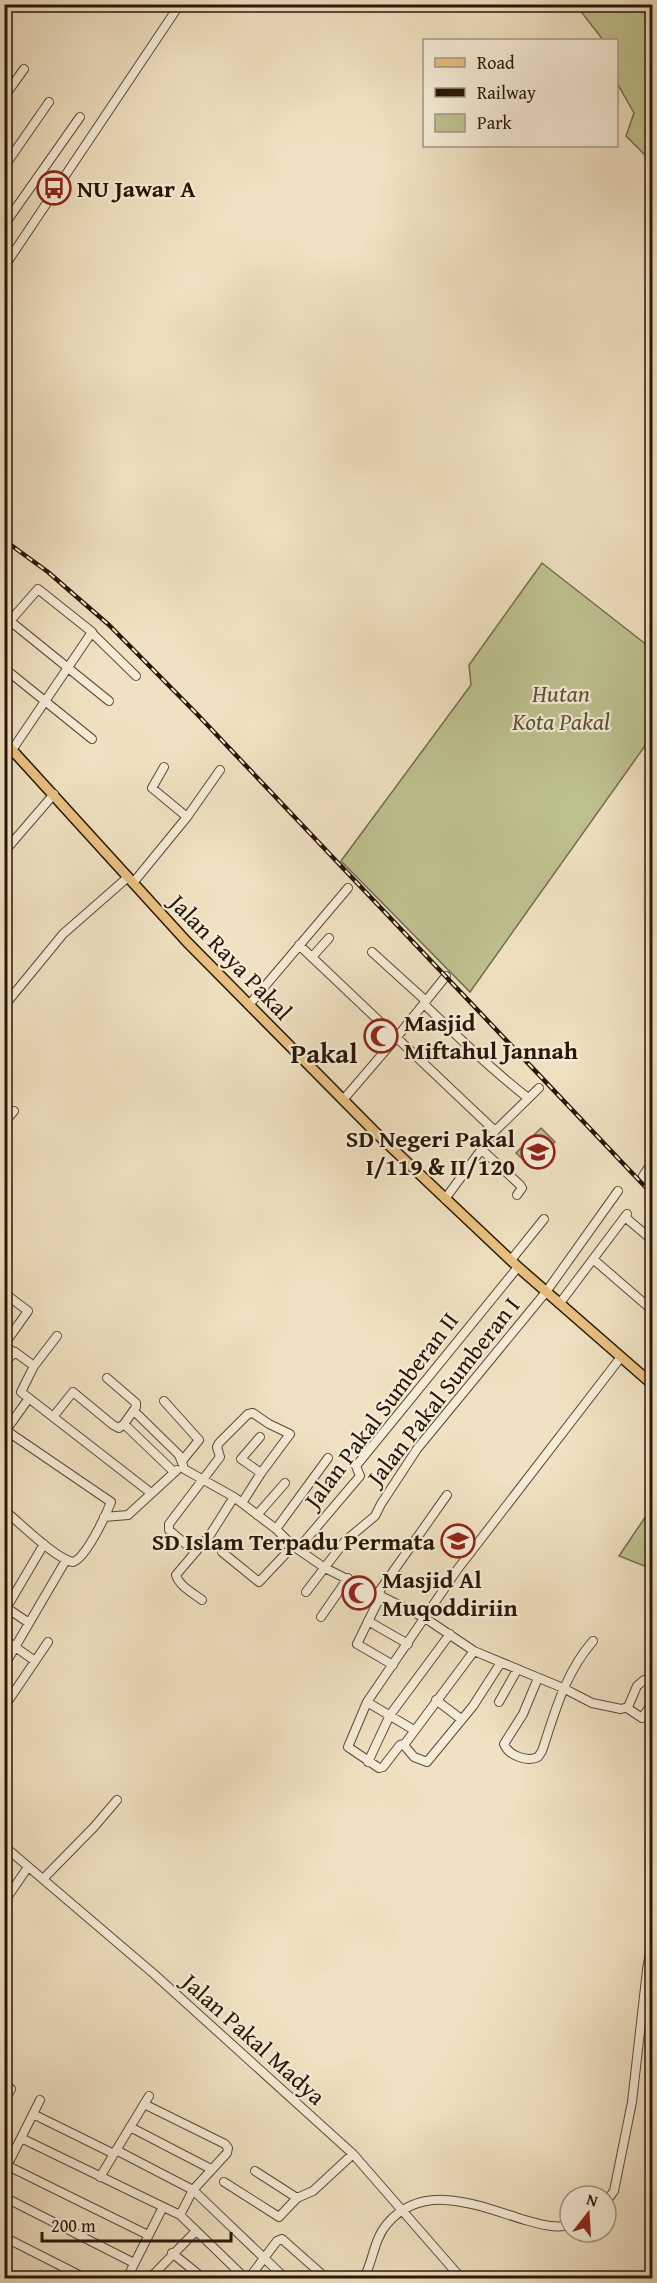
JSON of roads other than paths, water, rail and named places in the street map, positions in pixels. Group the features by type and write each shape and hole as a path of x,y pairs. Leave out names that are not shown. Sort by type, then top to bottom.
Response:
{"main road":[{"name":"Jalan Raya Pakal","path":"4,741 130,880 343,1100 543,1294 560,1303 616,1363 652,1384"}],"street":[{"path":"4,267 180,4"},
{"path":"4,97 24,69"},
{"path":"4,167 49,102"},
{"path":"4,225 80,117"},
{"path":"109,702 7,623 38,589 92,633 136,676"},
{"path":"12,750 92,633"},
{"path":"4,668 92,740"},
{"path":"164,767 153,788 188,817"},
{"path":"4,1006 63,934 130,880 188,817 220,770"},
{"path":"4,852 54,794"},
{"path":"249,1005 348,888"},
{"path":"312,957 329,938"},
{"path":"299,945 495,1131"},
{"path":"372,951 499,1075 528,1098"},
{"path":"343,1100 446,976"},
{"path":"445,1199 495,1131 539,1088"},
{"path":"4,1123 14,1111"},
{"path":"481,1149 520,1185 522,1188 517,1195"},
{"path":"652,1162 643,1176 652,1187"},
{"name":"Jalan Pakal Sumberan I","path":"306,1592 345,1541 378,1513 381,1504 417,1449 543,1294 618,1191"},
{"path":"560,1303 626,1215 652,1240"},
{"path":"514,1264 544,1219"},
{"path":"593,1259 652,1310"},
{"name":"Jalan Pakal Sumberan II","path":"296,1548 360,1476 356,1466 514,1264"},
{"path":"4,1293 28,1311 6,1342 6,1346 34,1366"},
{"path":"57,1336 34,1366 21,1390 151,1493"},
{"path":"4,1364 13,1352"},
{"path":"474,1651 404,1744 400,1745 382,1768 368,1762 347,1745 367,1702 463,1561 616,1363"},
{"path":"53,1417 73,1392 119,1428 137,1405 134,1399 107,1378"},
{"path":"4,1510 44,1544 70,1562 79,1560 105,1517 110,1500 5,1431 29,1398"},
{"path":"105,1517 128,1515 183,1465 199,1440 164,1401"},
{"path":"134,1411 179,1455 183,1465 203,1481 234,1497 276,1529 296,1548 325,1568 425,1618 474,1651 500,1664 563,1688 592,1703 627,1708 642,1718 652,1703"},
{"path":"195,1552 169,1530 168,1526 220,1457 217,1447 219,1443 248,1414 253,1413 290,1434 242,1503"},
{"path":"124,1424 174,1472"},
{"path":"260,1437 241,1459 261,1473"},
{"path":"276,1529 328,1458"},
{"path":"257,1515 285,1483"},
{"path":"393,1665 357,1644 380,1594 447,1495"},
{"path":"202,1600 183,1586 176,1577 210,1536 234,1497"},
{"path":"29,1623 6,1607 44,1544"},
{"path":"222,1552 259,1582 296,1548"},
{"path":"4,1666 66,1560"},
{"path":"321,1617 348,1578"},
{"path":"368,1621 408,1644"},
{"path":"368,1762 390,1715 450,1634"},
{"path":"4,1639 35,1661"},
{"path":"538,1678 523,1714 504,1744 506,1749 517,1756 531,1760 538,1758 542,1751 563,1688 580,1655 592,1641"},
{"path":"4,1707 48,1642"},
{"path":"404,1744 414,1756 427,1762 480,1697 500,1664"},
{"path":"499,1702 517,1670"},
{"path":"627,1708 639,1682 644,1680 652,1682"},
{"path":"436,1700 461,1719"},
{"path":"367,1702 414,1730"},
{"path":"43,1879 117,1800"},
{"name":"Jalan Pakal Madya","path":"6,1851 43,1879 154,1974 353,2154 460,2278"},
{"path":"4,1902 28,1867"},
{"path":"615,2184 632,2102 652,1939"},
{"path":"4,2102 11,2089"},
{"path":"100,2177 149,2096"},
{"path":"40,2100 6,2169 148,2235"},
{"path":"144,2104 225,2144 228,2148 227,2153 193,2190 180,2216"},
{"path":"33,2114 193,2190 285,2278"},
{"path":"130,2127 211,2169"},
{"path":"21,2138 180,2216 247,2278 277,2241 282,2239 326,2278"},
{"path":"224,2182 277,2217 282,2216 297,2198 313,2191 353,2154"},
{"path":"255,2170 297,2198"},
{"path":"4,2197 134,2263"},
{"path":"364,2278 378,2239 387,2224 401,2211 426,2199 453,2199 545,2225 558,2225"},
{"path":"127,2278 162,2207"},
{"path":"153,2278 172,2253 195,2232"},
{"path":"4,2237 85,2278"},
{"path":"172,2253 203,2278"}],"railway":[{"path":"4,540 48,572 109,625 196,713 652,1194"}],"place":[{"name":"NU Jawar A","path":"54,188"},
{"name":"Masjid Miftahul Jannah","path":"381,1036"},
{"name":"SD Negeri Pakal I/119 & II/120","path":"538,1152"},
{"name":"SD Islam Terpadu Permata","path":"458,1541"},
{"name":"Masjid Al Muqoddiriin","path":"359,1593"}],"district":[{"name":"Pakal","path":"324,1053"}],"park label":[{"name":"Hutan Kota Pakal","path":"561,707"}]}
